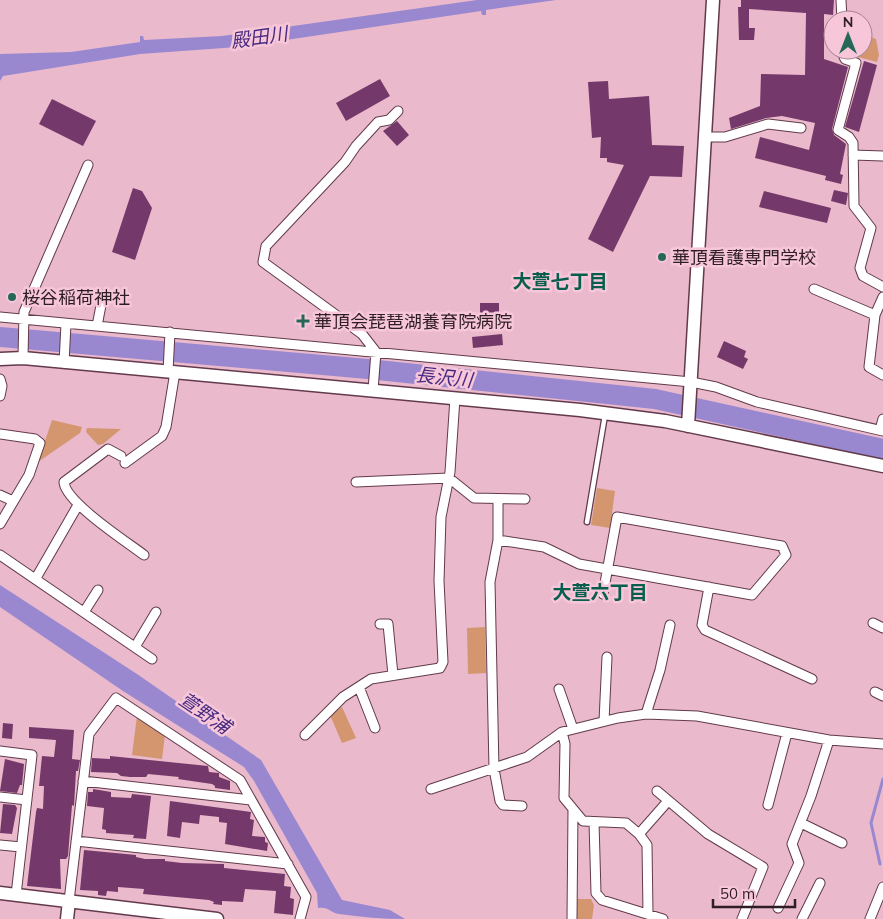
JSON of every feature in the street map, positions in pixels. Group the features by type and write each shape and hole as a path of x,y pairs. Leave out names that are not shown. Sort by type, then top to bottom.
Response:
{"street":[{"path":"688,422 714,0"},
{"path":"848,60 856,63 838,130 849,137 852,143 854,206 871,228 860,268 863,276 883,287"},
{"path":"373,387 375,353 362,334 263,262 263,254 266,246 345,162 356,146 378,122 389,120 398,111"},
{"path":"705,137 725,137 768,124 801,128"},
{"path":"853,155 883,156"},
{"path":"23,355 24,312 88,164"},
{"path":"814,289 875,315"},
{"path":"97,326 103,295"},
{"path":"883,297 875,315 869,367 883,375"},
{"path":"0,317 66,327 97,326 170,335 375,353 716,387 757,402 882,430 883,419"},
{"path":"65,360 66,327"},
{"path":"144,555 78,505 64,488 64,482 108,449 123,459 162,436 166,427 170,370 170,335"},
{"path":"0,359 23,355 170,370 373,387 455,398 688,422 883,466"},
{"path":"0,379 2,386 0,396"},
{"path":"305,735 343,697 371,679 440,668 443,662 439,581 441,517 449,478 455,398"},
{"path":"0,434 36,439 40,442 30,475 0,524"},
{"path":"356,482 449,478 474,498 525,499"},
{"path":"0,495 13,502"},
{"path":"498,499 498,540 490,582 494,769 500,801 503,805 522,806"},
{"path":"36,578 78,505"},
{"path":"498,540 544,547 580,564 607,569 709,587 752,595 786,555 782,546 617,517 607,569 603,594"},
{"path":"0,555 36,578 108,631 152,659"},
{"path":"709,587 702,625 705,630 812,679"},
{"path":"84,612 98,590"},
{"path":"135,647 156,612"},
{"path":"873,623 883,628"},
{"path":"380,624 388,624 393,675"},
{"path":"646,714 660,670 670,625"},
{"path":"604,721 607,657"},
{"path":"358,687 375,728"},
{"path":"559,689 572,729"},
{"path":"67,919 89,734 116,698 240,780 306,897 300,919"},
{"path":"432,789 527,757 562,732 604,721 646,714 697,716 829,740 883,744"},
{"path":"562,732 565,744 564,798 583,821 626,823 648,845 648,913"},
{"path":"768,805 787,732"},
{"path":"778,908 799,863 792,844 829,740"},
{"path":"0,751 32,755 16,895"},
{"path":"83,781 251,800"},
{"path":"657,791 708,834 763,867 742,919"},
{"path":"0,797 27,800"},
{"path":"639,834 668,801"},
{"path":"572,919 573,809"},
{"path":"594,822 596,893 602,900 663,919"},
{"path":"801,823 842,843"},
{"path":"76,841 288,864"},
{"path":"0,844 21,847"},
{"path":"802,919 820,883"},
{"path":"870,919 883,887"},
{"path":"0,893 217,919"}],"lane":[{"path":"587,522 605,413"}],"shaded area":[{"path":"873,38 876,39 879,55 877,62 869,60 873,60"},
{"path":"52,420 82,427 80,433 38,462"},
{"path":"87,428 121,429 103,444 98,445 86,432"},
{"path":"597,488 615,491 610,528 591,525"},
{"path":"485,627 486,673 468,674 467,628"},
{"path":"342,707 356,738 342,743 330,715"},
{"path":"137,716 165,735 162,759 132,755"},
{"path":"575,899 591,899 594,905 592,919 575,919"}],"water":[{"name":"殿田川","path":"477,0 556,0 486,10 486,15 482,15 481,11 238,47 140,54 3,76 0,81 0,54 71,52 140,42 140,36 143,36 144,40 222,36"},
{"path":"0,585 137,674 261,760 342,900 390,910 405,919 347,915 318,908 317,893 254,781 244,767 123,691 0,607"}],"building":[{"path":"741,0 834,0 833,10 823,10 823,60 848,67 832,129 834,135 846,144 840,174 843,175 841,184 825,180 826,176 755,158 760,137 809,150 815,123 782,116 766,118 731,129 729,118 760,106 761,74 805,75 806,13 749,9 749,28 755,28 754,40 739,40 738,7 741,7"},
{"path":"864,61 877,65 859,132 845,127"},
{"path":"380,79 390,96 346,121 336,103"},
{"path":"608,81 609,99 649,96 652,145 684,146 682,177 650,176 613,252 588,239 624,165 607,162 607,158 600,158 601,137 592,138 588,82"},
{"path":"52,99 96,121 83,146 39,124"},
{"path":"397,121 409,135 397,146 383,131"},
{"path":"133,188 142,191 152,208 135,260 112,252"},
{"path":"834,190 848,193 846,205 831,201"},
{"path":"764,191 831,208 827,223 759,207"},
{"path":"480,303 499,303 499,316 480,316"},
{"path":"502,334 503,345 473,348 472,337"},
{"path":"724,341 746,351 744,357 748,359 743,369 717,357"},
{"path":"3,723 13,724 12,739 2,738"},
{"path":"29,727 74,730 72,759 80,760 78,771 76,771 68,856 66,859 60,859 61,889 27,886 36,812 37,808 43,809 44,786 39,786 42,756 54,757 56,740 29,738"},
{"path":"110,756 208,766 209,772 219,773 219,777 230,781 230,790 215,788 212,784 178,779 179,777 148,774 146,777 130,777 121,776 117,773 91,772 92,758 110,759"},
{"path":"5,759 24,764 22,785 20,785 17,793 0,791"},
{"path":"93,789 111,792 111,797 131,798 132,794 151,796 146,839 133,838 134,835 106,833 106,830 102,829 104,808 87,806 88,792 93,792"},
{"path":"170,801 251,812 250,819 254,820 252,836 265,837 265,842 268,843 267,851 225,844 227,823 219,822 219,817 200,815 199,824 182,822 180,838 167,836"},
{"path":"3,804 15,805 17,808 12,834 0,833"},
{"path":"84,850 136,855 136,857 145,859 165,859 165,861 182,863 224,864 224,868 285,874 284,886 291,887 290,898 294,899 293,915 274,913 276,891 245,889 243,902 222,901 222,905 213,904 214,902 209,900 143,894 144,889 118,887 118,892 107,891 106,896 98,895 98,891 80,890"}],"waterway":[{"name":"長沢川","path":"0,337 368,369 655,399 883,449"},
{"path":"880,864 871,823 883,779"}],"place":[{"name":"華頂看護専門学校","path":"662,257"},
{"name":"桜谷稲荷神社","path":"12,297"},
{"name":"華頂会琵琶湖養育院病院","path":"303,321"}],"district":[{"name":"大萱七丁目","path":"560,281"},
{"name":"大萱六丁目","path":"600,592"}],"water label":[{"name":"萱野浦","path":"205,713"}]}
